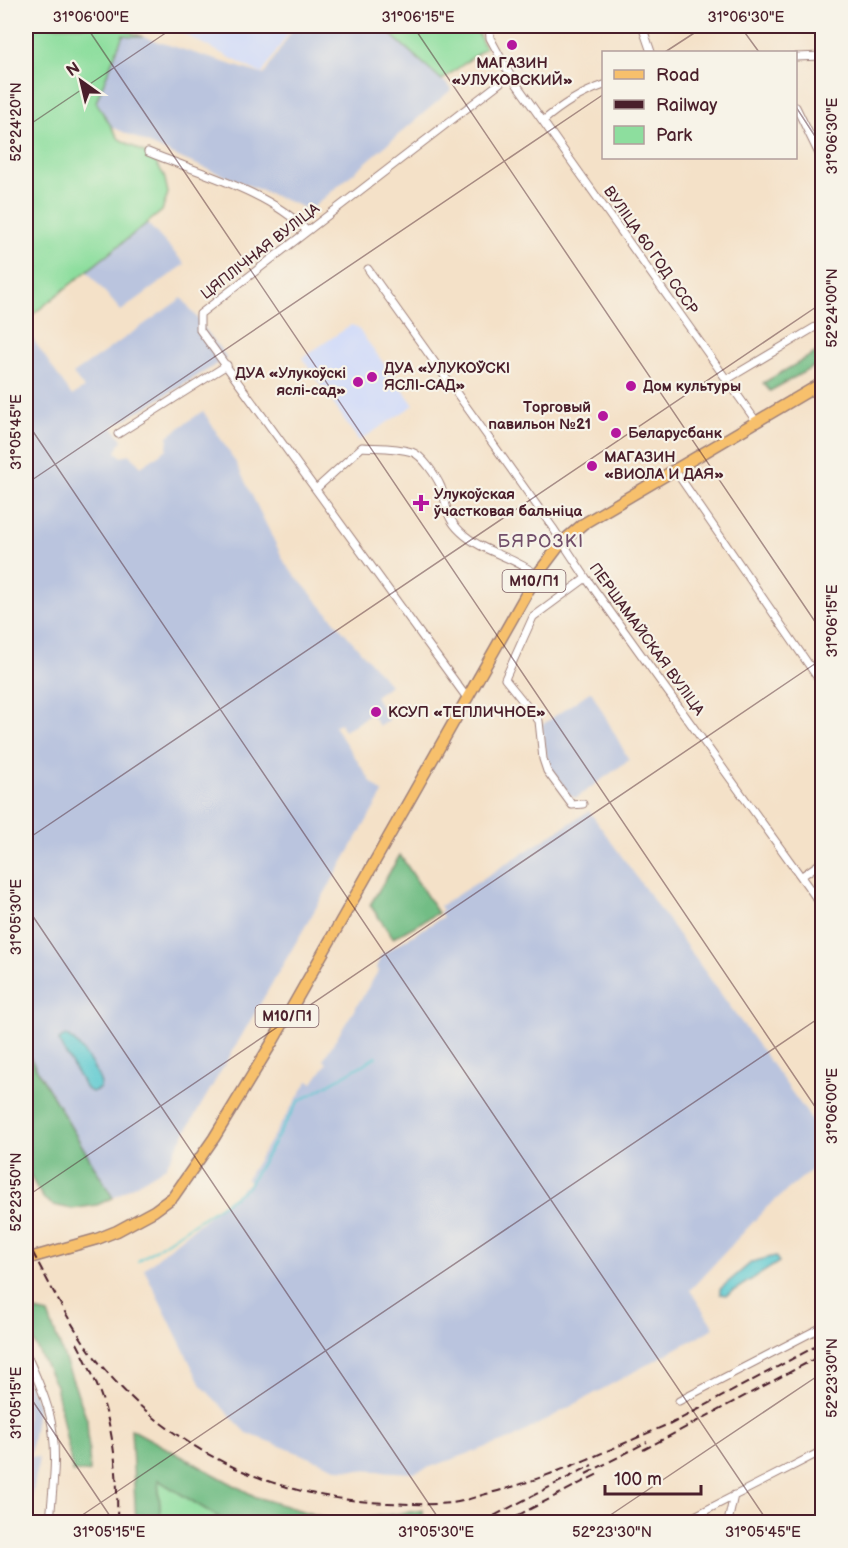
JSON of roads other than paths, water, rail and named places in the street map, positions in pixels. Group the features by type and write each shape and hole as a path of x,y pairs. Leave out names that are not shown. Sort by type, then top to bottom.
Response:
{"main road":[{"name":"М10/П1","path":"26,1258 97,1239 117,1231 154,1211 173,1197 214,1138 273,1041 537,575 562,542 583,524 822,383"}],"street":[{"path":"642,26 651,51"},
{"name":"ВУЛІЦА 60 ГОД СССР","path":"489,28 494,46 510,75 756,421"},
{"path":"797,57 822,56"},
{"name":"ЦЯПЛІЧНАЯ ВУЛІЦА","path":"467,698 317,488 200,330 200,314 510,75"},
{"path":"543,122 565,103 602,85"},
{"path":"797,111 822,160"},
{"path":"148,152 244,190 292,216 307,231"},
{"name":"ПЕРШАМАЙСКАЯ ВУЛІЦА","path":"369,269 586,578 822,906"},
{"path":"726,380 822,323"},
{"path":"118,434 227,365"},
{"path":"317,488 362,447 414,452 431,470 441,487 449,518 460,531 478,546 526,567 537,575"},
{"path":"674,469 822,684"},
{"path":"584,804 572,806 547,771 543,759 539,721 505,680 533,617 586,578"},
{"path":"802,876 822,862"},
{"path":"679,1401 822,1327"},
{"path":"26,1353 42,1392 53,1434 54,1469 50,1522"},
{"path":"684,1522 822,1451"},
{"path":"728,1522 734,1496"}],"water":[{"path":"65,1036 81,1049 91,1064 101,1084 99,1089 92,1092 86,1089 61,1046 59,1040"},
{"path":"775,1256 779,1262 727,1295 720,1294 720,1289 752,1262"}],"waterway":[{"path":"138,1261 247,1188 298,1102 376,1057"}],"railway":[{"path":"26,1240 62,1307 83,1340 106,1371 134,1400 165,1426 198,1448 233,1467 269,1481 308,1492 347,1500 388,1503 460,1502 535,1480 676,1421"},
{"path":"77,1343 98,1388 110,1429 116,1469 117,1522"},
{"path":"669,1425 822,1343"},
{"path":"643,1450 822,1355"},
{"path":"586,1474 647,1442"},
{"path":"482,1522 592,1465"},
{"path":"505,1522 598,1474"}],"place":[{"name":"МАГАЗИН «УЛУКОВСКИЙ»","path":"512,45"},
{"name":"ДУА «УЛУКОЎСКІ ЯСЛІ-САД»","path":"372,377"},
{"name":"ДУА «Улукоўскі яслі-сад»","path":"358,382"},
{"name":"Дом культуры","path":"631,386"},
{"name":"Торговый павильон №21","path":"603,416"},
{"name":"Беларусбанк","path":"616,433"},
{"name":"МАГАЗИН «ВИОЛА И ДАЯ»","path":"592,466"},
{"name":"Улукоўская ўчастковая бальніца","path":"421,503"},
{"name":"КСУП «ТЕПЛИЧНОЕ»","path":"376,712"}],"district":[{"name":"БЯРОЗКІ","path":"541,541"}]}
